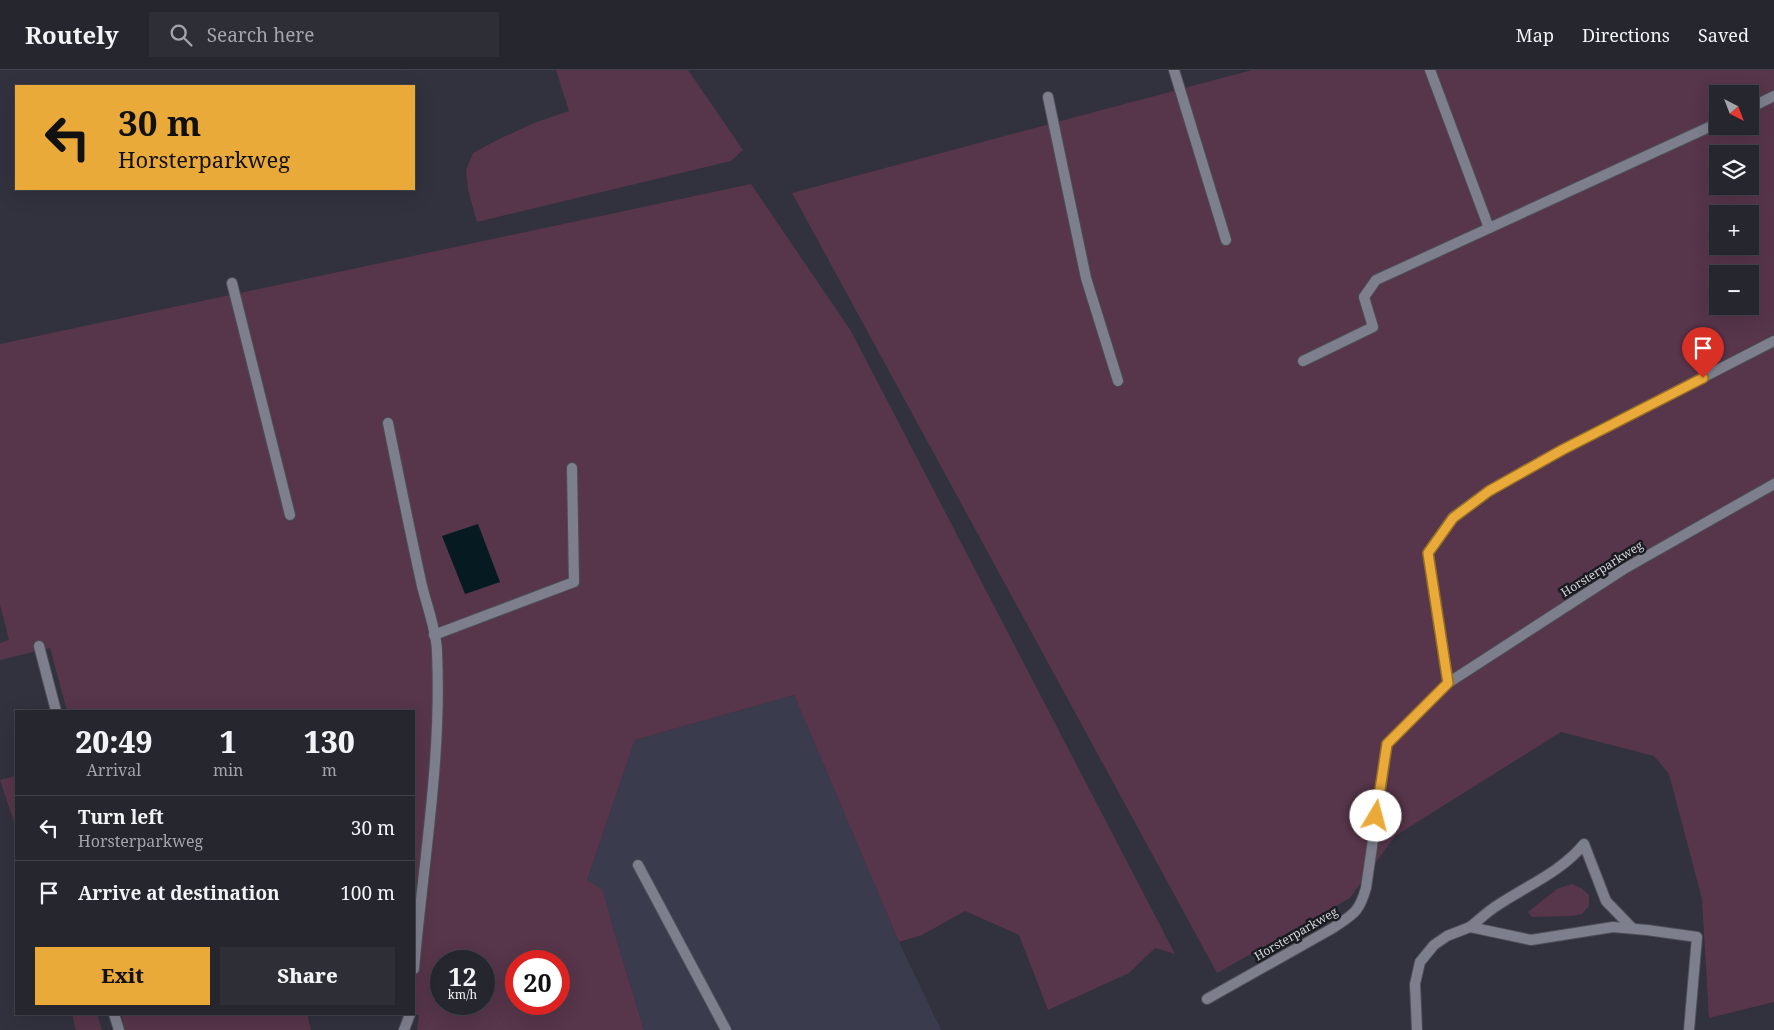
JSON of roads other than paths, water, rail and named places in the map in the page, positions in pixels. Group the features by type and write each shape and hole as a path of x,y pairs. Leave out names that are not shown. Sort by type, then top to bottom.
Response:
{"street":[{"path":"1174,70 1226,240"},
{"path":"1430,70 1489,228"},
{"path":"1759,104 1774,96"},
{"path":"1048,97 1086,278 1118,381"},
{"path":"1303,361 1373,327 1364,297 1376,280 1709,127"},
{"path":"232,283 290,515"},
{"path":"1448,683 1428,553 1453,518 1489,491 1562,450 1774,341"},
{"path":"388,423 438,650 437,734 431,821 419,904 415,956"},
{"path":"434,635 574,582 572,468"},
{"name":"Horsterparkweg","path":"1207,999 1333,928 1351,916 1361,906 1366,888 1387,744 1448,683 1624,569 1774,484"},
{"path":"39,646 56,710"},
{"path":"1417,1030 1415,984 1420,962 1434,945 1448,936 1470,927 1497,905 1549,875 1573,857 1584,844 1606,901 1632,928"},
{"path":"638,865 726,1030"},
{"path":"1470,927 1531,940 1613,927 1697,937 1689,1030"},
{"path":"114,1015 119,1030"},
{"path":"404,1030 410,1015"}]}
